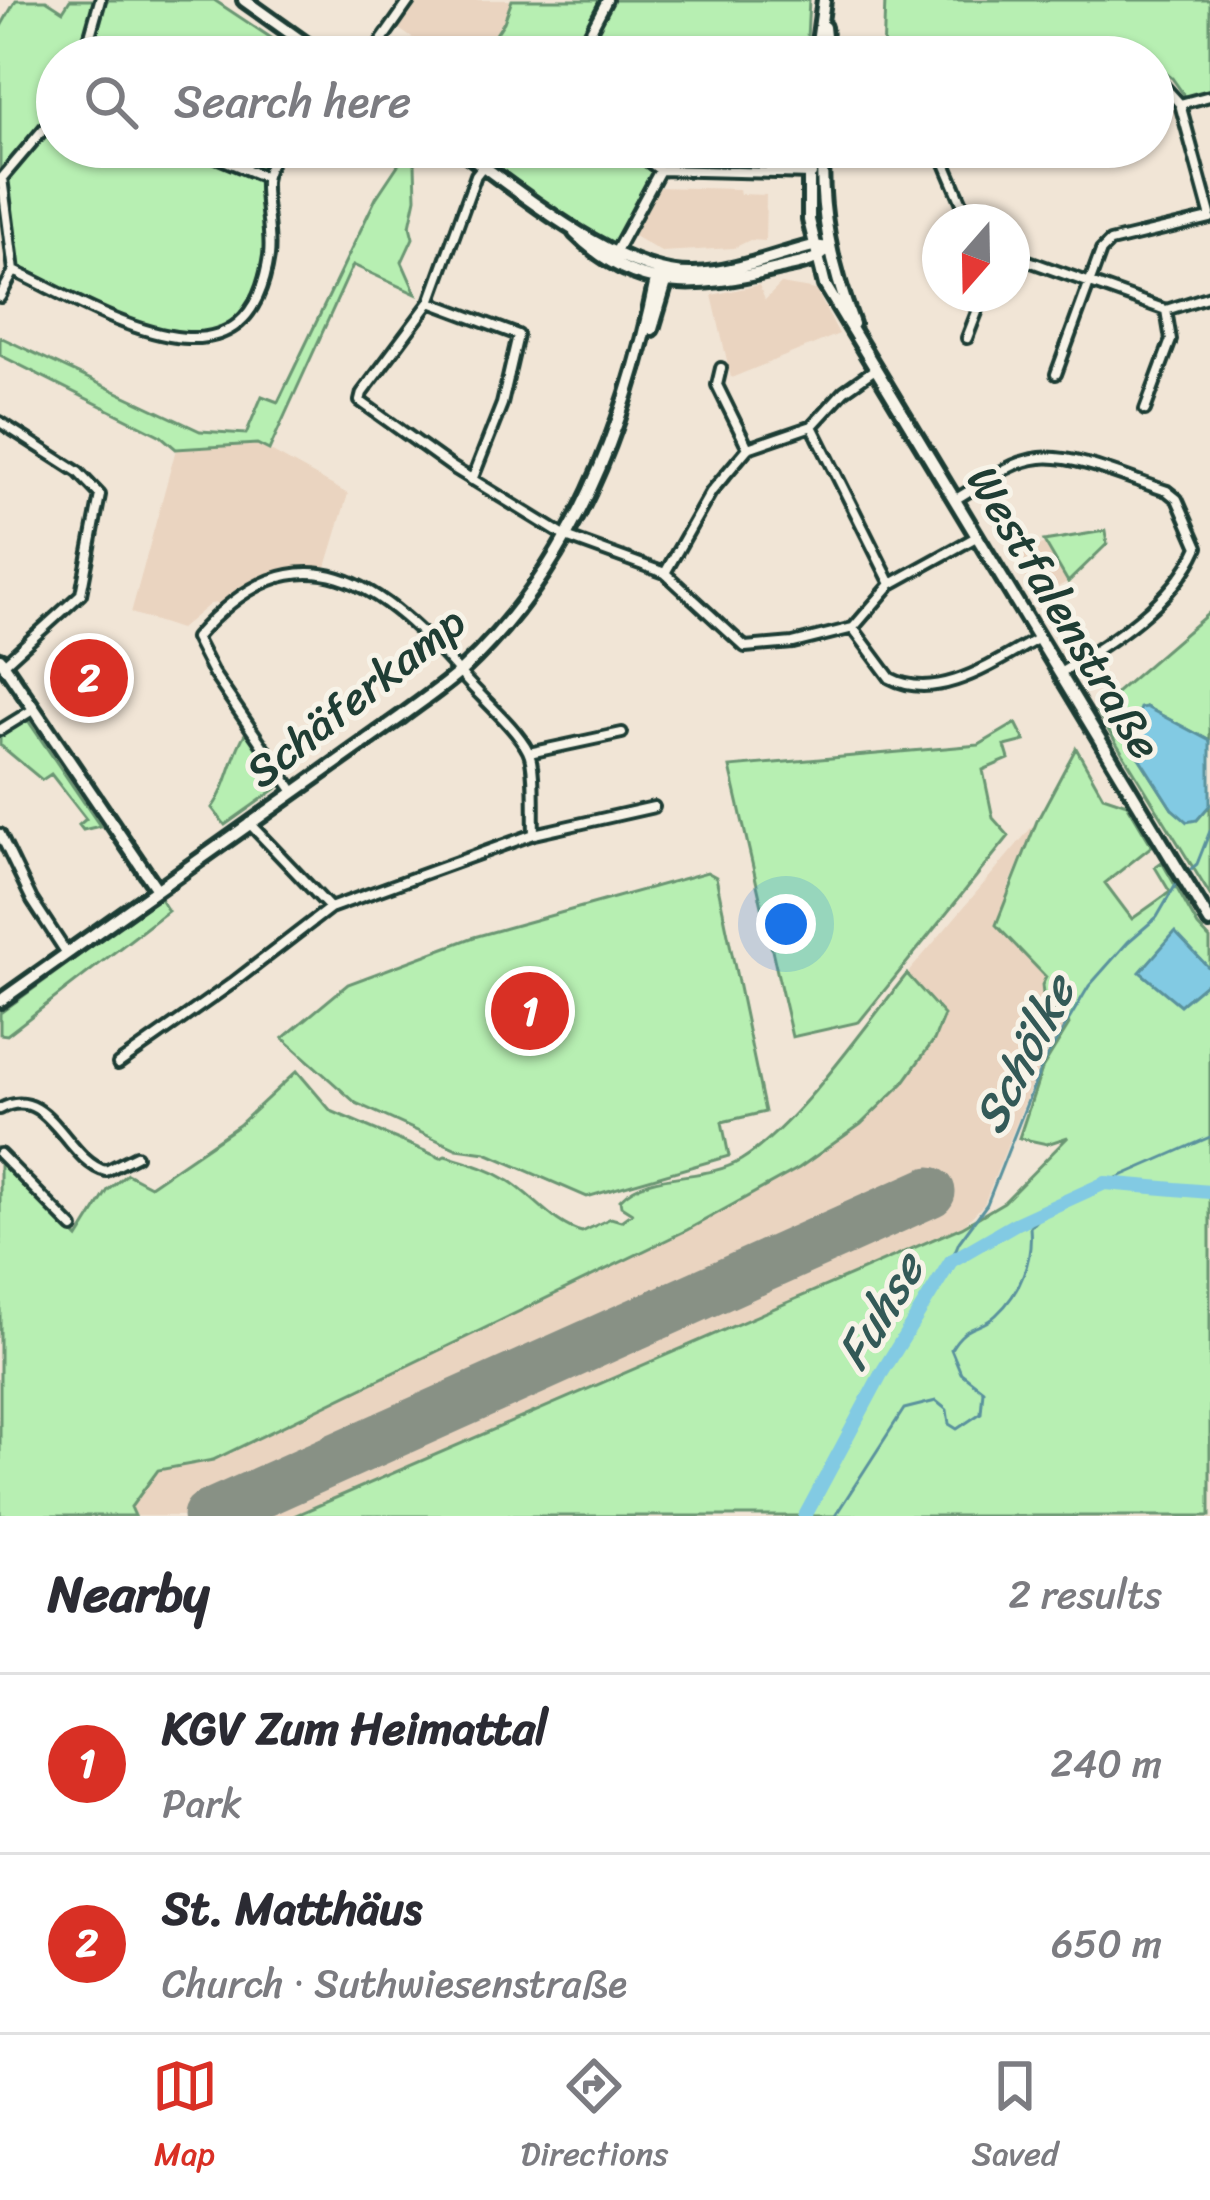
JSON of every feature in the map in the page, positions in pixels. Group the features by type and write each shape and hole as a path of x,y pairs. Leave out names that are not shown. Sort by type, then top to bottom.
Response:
{"street":[{"path":"90,36 100,0"},
{"path":"244,0 295,36"},
{"path":"385,36 410,0"},
{"path":"588,36 608,0"},
{"path":"819,36 824,0"},
{"path":"822,18 824,36"},
{"path":"1180,104 1210,96"},
{"path":"1056,374 1100,250 1110,242 1210,216 1180,104 1174,97"},
{"path":"0,297 14,271 1,178 36,137"},
{"path":"243,168 265,177"},
{"path":"14,271 148,332 182,340 212,337 237,324 253,305 265,276 270,250 265,177 269,168"},
{"path":"481,168 430,302 360,401 472,480 566,537 665,573 745,647 793,644 853,628 891,584 978,536"},
{"path":"486,168 569,225 663,278"},
{"path":"657,168 821,174"},
{"name":"Westfalenstraße","path":"807,168 814,252 841,316 1210,922"},
{"name":"Westfalenstraße","path":"821,168 829,248 858,339"},
{"path":"947,168 962,204"},
{"path":"616,252 660,170"},
{"path":"569,225 609,262 663,278 829,248"},
{"path":"1030,262 1166,310 1210,296"},
{"name":"Schäferkamp","path":"0,1001 460,672 529,593 598,476 663,278"},
{"path":"430,302 518,335 502,404 472,480"},
{"path":"1145,410 1171,340 1166,310"},
{"path":"968,338 977,312"},
{"path":"721,368 717,386 748,448"},
{"path":"665,573 711,492 748,448 812,426 836,398 876,368"},
{"path":"0,422 78,472 100,495 81,594 2,662 156,888"},
{"path":"812,426 891,584"},
{"path":"956,499 1037,458 1090,467 1167,491 1178,499 1198,547 1190,564 1144,614 1060,673"},
{"path":"294,792 195,638 248,590 296,573 328,573 364,586 400,612 460,672 529,753 534,834"},
{"path":"853,628 890,678 915,684 968,676 1039,638"},
{"path":"0,730 34,710"},
{"path":"529,753 622,733"},
{"path":"118,1064 330,908 534,834 654,807"},
{"path":"249,824 330,908"},
{"path":"0,834 32,900 66,952"},
{"path":"0,1109 29,1103 44,1113 92,1168 106,1171 136,1156"},
{"path":"0,1154 73,1228"}],"shaded area":[{"path":"415,0 512,0 495,36 409,36 399,29"},
{"path":"656,187 739,189 740,194 766,195 765,241 750,240 734,248 661,252 629,233"},
{"path":"781,284 816,290 839,334 731,378 712,295 759,285 765,300"},
{"path":"258,444 348,494 326,567 270,574 243,586 224,602 210,604 180,629 131,613 176,449"},
{"path":"1044,543 1067,582 1038,599 1015,560"},
{"path":"1037,821 1009,886 1046,977 1044,1003 1069,1019 1040,1064 984,1204 962,1227 294,1516 135,1516 131,1507 158,1470 213,1460 687,1230 836,1143 903,1083 942,1026 941,1009 907,974"}],"green space":[{"path":"16,0 46,0 63,11 70,0 214,0 268,36 36,36 36,168 269,168 265,177 270,250 255,306 216,335 148,332 14,271 0,178 0,28"},
{"path":"512,0 809,0 807,36 495,36"},
{"path":"885,0 1210,0 1210,93 1187,99 1174,81 1174,36 884,36"},
{"path":"396,168 415,168 413,238 402,262 416,294 353,265 269,450 257,444 176,449 161,436 0,355 0,337 200,431 246,434 262,396 278,402 376,198"},
{"path":"488,168 660,168 615,253"},
{"path":"1105,531 1107,544 1068,582 1044,541"},
{"path":"1210,612 1210,741 1146,707 1131,745 1172,809 1197,820 1210,805 1210,895 1096,710"},
{"path":"25,720 100,826 83,830 79,825 86,819 51,774 42,780 0,745 0,735"},
{"path":"1016,723 1025,741 1005,746 1009,759 983,770 993,818 1009,836 859,1022 792,1037 730,767 979,745"},
{"path":"246,732 283,784 225,825 212,808"},
{"path":"1076,748 1103,796 1127,804 1152,846 1105,883 1132,919 1170,892 1155,867 1162,862 1210,939 1210,1516 294,1516 962,1227 1004,1202 1068,1137 1047,1144 1019,1138 1042,1069 1069,1025 1068,1019 1044,1003 1046,977 996,925 1037,821"},
{"path":"707,872 716,877 765,1112 722,1122 729,1156 587,1197 486,1153 457,1149 356,1103 283,1038 348,984 474,937"},
{"path":"159,897 168,911 7,1035 0,1034 0,1013"},
{"path":"907,974 944,1015 934,1040 903,1083 861,1124 799,1168 687,1230 213,1460 158,1470 131,1507 135,1516 0,1516 0,1160 78,1238 108,1190 127,1174 150,1186 239,1125 297,1071 331,1111 441,1158 493,1173 582,1232 632,1213 620,1200 646,1183 726,1167 762,1144 807,1100"}],"water":[{"path":"1140,708 1210,741 1210,805 1197,820 1187,822 1172,809 1131,745 1129,737"},
{"path":"1175,932 1210,969 1210,980 1180,1005 1140,972"}],"waterway":[{"name":"Schölke","path":"1184,875 1197,864 1210,831"},
{"name":"Schölke","path":"951,1261 987,1204 1042,1065 1089,986 1157,917 1178,881"},
{"path":"1105,1183 1210,1137"},
{"name":"Fuhse","path":"805,1516 881,1374 951,1261 1015,1224 1105,1183 1210,1192"},
{"path":"835,1516 904,1409 936,1401 957,1429 981,1413 983,1390 961,1373 951,1349 962,1335 996,1315 1019,1286 1027,1263 1030,1227 1045,1211"}],"runway":[{"path":"208,1516 930,1192"}],"place":[{"name":"St. Matthäus","path":"89,678"},
{"name":"KGV Zum Heimattal","path":"530,1011"}]}
